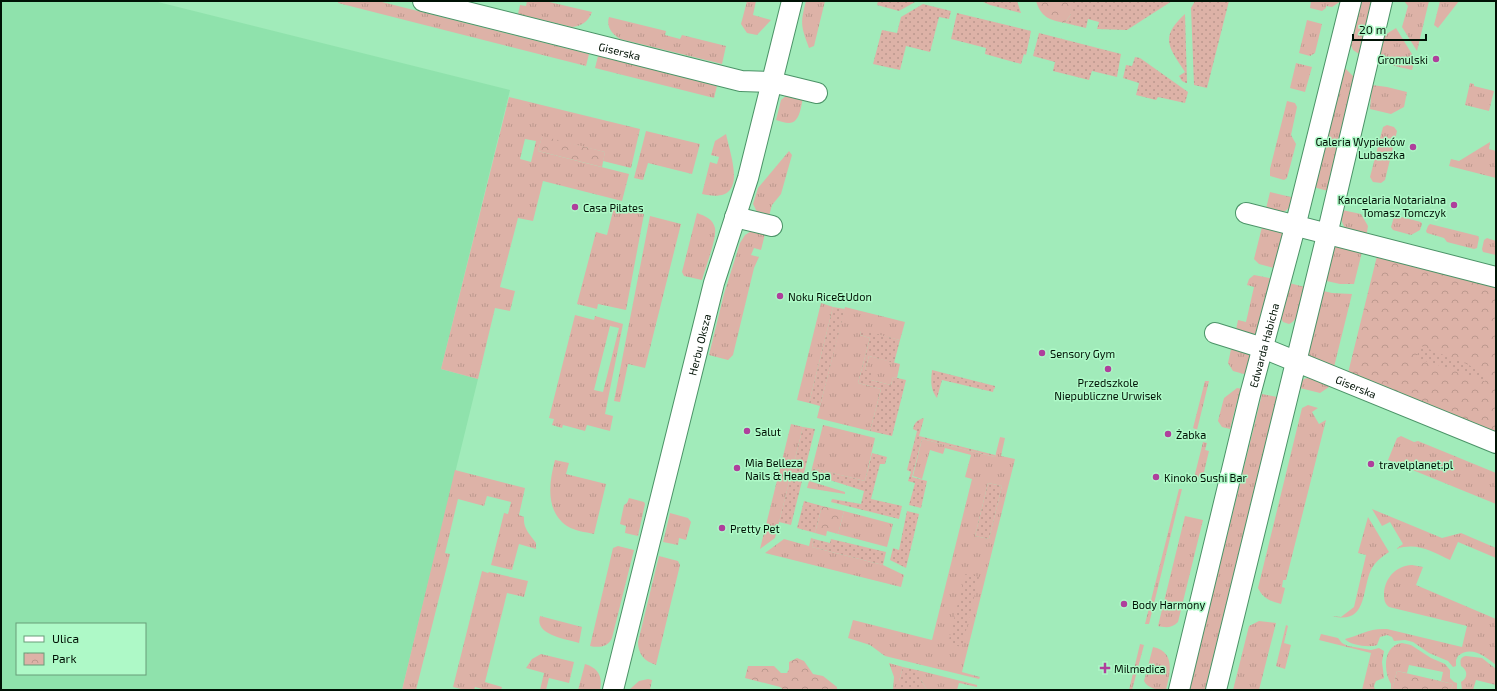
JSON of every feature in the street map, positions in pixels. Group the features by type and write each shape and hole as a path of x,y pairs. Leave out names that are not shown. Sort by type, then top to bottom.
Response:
{"street":[{"name":"Giserska","path":"423,1 741,81 772,82 817,93"},
{"name":"Herbu Oksza","path":"613,690 714,283 748,178 792,1"},
{"name":"Edwarda Habicha","path":"1179,690 1263,348 1295,227 1351,1"},
{"path":"1216,690 1328,235 1382,1"},
{"path":"1246,213 1295,227 1496,277"},
{"path":"735,217 772,226"},
{"name":"Giserska","path":"1215,333 1263,348 1297,361 1496,443"}],"shaded area":[{"path":"1,1 154,1 510,90 441,369 478,379 402,690 1,690"}],"green space":[{"path":"338,1 378,1 589,54 586,66 338,3"},
{"path":"527,1 545,1 592,12 584,23 572,27 518,14 520,5 526,6"},
{"path":"747,1 756,1 753,15 771,20 757,35 747,33 741,24"},
{"path":"806,1 825,1 814,46 809,48 802,25"},
{"path":"878,1 915,2 899,11 877,5"},
{"path":"981,1 1017,1 1021,13 990,5"},
{"path":"1036,1 1072,1 1071,14 1065,23 1054,21 1046,17 1040,11"},
{"path":"1071,1 1172,1 1127,30 1097,29 1099,22 1088,19 1086,28 1065,23 1071,14"},
{"path":"1195,1 1229,1 1207,88 1194,85 1191,8"},
{"path":"1311,1 1341,1 1332,7 1326,6 1326,8 1322,11 1310,8"},
{"path":"1358,1 1374,1 1359,54 1353,50 1350,43"},
{"path":"1404,1 1429,1 1417,51 1402,27 1408,6"},
{"path":"1440,1 1459,1 1438,28 1434,25"},
{"path":"923,4 951,11 949,19 939,17 930,52 906,46 900,70 873,64 882,30 897,33 901,17"},
{"path":"957,13 1031,31 1026,55 1024,54 1021,64 985,54 986,48 951,39"},
{"path":"1185,14 1187,83 1182,81 1179,76 1185,72 1169,43 1169,36 1172,30"},
{"path":"609,17 666,31 665,35 680,39 682,35 726,46 722,64 620,39 610,30 608,24"},
{"path":"1307,20 1322,24 1315,53 1310,56 1299,53"},
{"path":"1396,28 1415,59 1412,70 1389,64 1382,59 1380,55 1380,38"},
{"path":"1039,33 1121,54 1117,77 1092,71 1089,80 1053,71 1055,62 1033,56"},
{"path":"598,56 717,86 714,98 595,68"},
{"path":"1135,57 1140,58 1188,92 1185,103 1158,97 1156,100 1136,95 1139,83 1123,78 1126,65 1132,66"},
{"path":"1296,63 1312,67 1305,92 1290,88"},
{"path":"1343,66 1356,79 1328,191 1313,187"},
{"path":"1470,83 1474,84 1474,86 1494,91 1489,111 1465,105"},
{"path":"1372,85 1407,92 1404,107 1391,114 1370,109"},
{"path":"788,94 803,98 798,117 793,122 789,123 776,120 781,100"},
{"path":"509,97 640,129 631,168 603,161 605,152 542,137 538,151 629,174 622,201 543,181 533,221 518,218 500,287 515,291 510,311 495,308 478,379 441,369","holes":["525,139 536,141 531,162 520,159"]},
{"path":"1287,101 1295,103 1297,107 1291,135 1296,144 1287,178 1284,180 1270,176 1270,169"},
{"path":"1387,125 1394,127 1397,131 1385,180 1381,183 1373,182 1370,177 1383,127"},
{"path":"646,131 700,144 692,174 648,163 643,180 634,178"},
{"path":"726,134 733,168 734,178 732,187 726,193 717,196 702,194 710,162 717,164 719,157 711,155 715,141"},
{"path":"542,136 605,152 602,167 538,151"},
{"path":"1490,142 1489,149 1496,151 1496,178 1449,166 1451,159 1459,161"},
{"path":"789,151 792,155 781,194 772,205 769,216 757,212 753,204 758,188"},
{"path":"1270,192 1295,198 1289,207 1283,212 1265,213"},
{"path":"614,207 644,214 626,310 598,304 597,309 577,304 596,232 607,235"},
{"path":"1342,210 1361,214 1368,226 1366,238 1346,229 1342,222"},
{"path":"697,213 711,220 715,228 713,246 702,280 684,276 682,272"},
{"path":"650,216 681,224 645,368 628,364 620,402 614,401"},
{"path":"1397,216 1421,222 1422,224 1420,230 1411,235 1393,230 1391,227 1394,217"},
{"path":"1430,224 1478,236 1477,248 1474,249 1447,242 1444,238 1427,233 1426,231"},
{"path":"1262,227 1284,233 1277,269 1259,264 1254,259"},
{"path":"753,230 766,230 761,250 754,248 751,255 759,257 754,268 733,355 728,360 709,355 724,294 740,243 745,235"},
{"path":"1487,238 1496,241 1496,255 1483,252 1482,249 1484,240"},
{"path":"1334,246 1362,252 1354,284 1340,284 1322,280"},
{"path":"1377,256 1496,286 1496,434 1348,373"},
{"path":"1254,275 1275,279 1258,336 1236,330 1238,320 1246,322 1254,287 1247,285 1249,279"},
{"path":"1289,283 1305,287 1299,313 1289,324 1283,322 1281,318"},
{"path":"1319,290 1332,293 1352,294 1334,367 1308,357"},
{"path":"821,303 833,307 809,403 797,400"},
{"path":"833,307 845,309 820,406 809,403"},
{"path":"845,307 905,322 900,340 861,331 860,335 870,338 858,383 881,389 870,431 817,418"},
{"path":"575,315 594,320 595,316 623,324 605,414 613,416 610,431 587,425 585,431 563,425 562,428 552,425 554,419 549,418","holes":["610,326 619,328 603,392 594,390"]},
{"path":"861,330 900,340 894,363 869,356 865,370 873,372 871,380 891,385 893,377 906,380 892,436 870,431 881,389 858,383 870,338 860,335"},
{"path":"1232,345 1247,353 1251,359 1251,376 1233,371 1228,363"},
{"path":"1421,346 1469,365 1482,374 1486,382 1416,358"},
{"path":"869,356 900,364 897,378 893,377 891,385 871,380 865,370"},
{"path":"932,370 995,386 995,389 994,388 993,392 942,380 937,398 932,388"},
{"path":"1311,377 1330,382 1329,387 1320,393 1296,387 1304,379"},
{"path":"1205,381 1209,381 1197,430 1193,428"},
{"path":"1237,388 1248,390 1240,398 1238,398 1230,429 1222,427 1218,421 1224,398"},
{"path":"1262,394 1277,397 1205,690 1189,690"},
{"path":"1308,405 1318,408 1312,412 1319,424 1326,420 1286,580 1283,580 1282,587 1285,588 1281,604 1267,599 1258,588 1302,408"},
{"path":"924,418 919,436 995,455 995,457 922,439 912,477 927,481 921,508 909,505 915,483 908,481 911,472 907,470 917,431 913,429 913,427 916,422"},
{"path":"791,424 803,427 775,538 760,549"},
{"path":"823,425 875,438 865,481 812,468"},
{"path":"803,427 815,429 791,525 779,522"},
{"path":"1401,436 1414,442 1418,441 1496,473 1496,504 1388,460 1397,438"},
{"path":"1000,437 1005,438 1001,456 1015,459 962,672 980,677 979,679 885,656 870,645 848,638 853,620 932,640 972,479 965,477 971,455 945,448 943,454 930,450 922,479 913,476 922,439 995,457","holes":["988,483 1002,486 989,539 975,536"]},
{"path":"1203,442 1207,443 1205,450 1209,451 1203,476 1199,475 1197,482 1193,482"},
{"path":"872,453 887,457 885,464 880,464 871,499 902,506 899,519 831,502 832,499 861,504 864,491 811,474 812,468 865,481"},
{"path":"555,460 569,463 566,474 606,484 594,534 570,528 560,520 555,512 550,496 550,487"},
{"path":"455,470 525,488 519,515 524,517 526,528 536,543 536,549 519,544 512,570 491,565 504,513 508,514 511,502 487,496 484,506 458,499 445,553 450,554 416,690 402,690"},
{"path":"809,481 845,492 845,494 807,488"},
{"path":"988,483 1002,486 989,539 975,536"},
{"path":"1179,489 1182,489 1149,624 1145,624"},
{"path":"629,498 644,502 645,504 638,536 625,533 626,526 620,524 624,505 627,503"},
{"path":"804,501 822,506 815,533 797,528"},
{"path":"822,506 844,511 838,534 827,531 826,536 815,533"},
{"path":"1372,509 1442,538 1461,533 1496,548 1496,558 1458,542 1450,560 1424,548 1411,546 1396,549 1403,544 1390,522 1382,526"},
{"path":"844,511 893,524 887,547 838,534"},
{"path":"907,511 919,514 906,568 890,560 893,548 899,550"},
{"path":"670,513 688,518 691,522 686,540 679,538 678,545 663,542"},
{"path":"1185,516 1203,520 1178,622 1169,627 1158,626"},
{"path":"1368,517 1389,552 1378,560 1370,572 1361,605 1357,612 1351,616 1343,618 1332,616 1341,617 1354,607 1366,555 1358,553"},
{"path":"811,538 814,539 812,547 883,565 904,575 901,587 765,553 784,539 809,546"},
{"path":"814,539 830,543 831,539 886,552 883,565 812,547"},
{"path":"618,546 634,550 612,638 606,645 597,647 590,646 613,548"},
{"path":"659,556 678,561 680,565 656,665 642,656 639,650 638,642"},
{"path":"1412,565 1423,567 1416,585 1496,619 1496,665 1478,653 1468,652 1458,656 1456,666 1453,667 1448,661 1429,653 1413,642 1405,640 1394,641 1392,637 1387,635 1380,637 1377,645 1374,646 1355,644 1345,639 1370,631 1387,629 1462,647 1467,626 1389,607 1386,604 1384,592 1390,577 1397,570"},
{"path":"482,571 528,581 524,597 507,593 485,682 502,687 501,690 486,690 475,687 474,690 465,690 453,687"},
{"path":"965,574 979,577 962,647 948,644"},
{"path":"540,616 582,627 579,643 559,638 546,632 539,622"},
{"path":"1259,621 1276,623 1259,690 1233,690 1249,626"},
{"path":"1286,625 1288,626 1284,643 1291,645 1285,669 1276,666"},
{"path":"1321,634 1338,638 1342,643 1348,646 1371,650 1379,648 1384,651 1382,662 1384,678 1376,681 1374,686 1375,690 1362,690 1371,653 1319,640"},
{"path":"1402,643 1411,645 1431,658 1445,664 1450,670 1450,678 1457,683 1457,690 1451,690 1453,684 1441,681 1443,672 1409,665 1407,673 1397,671 1391,690 1391,684 1388,679 1386,659 1391,648"},
{"path":"1140,644 1144,645 1132,690 1129,690"},
{"path":"1153,647 1165,653 1170,664 1166,690 1148,686 1144,681"},
{"path":"541,654 574,662 569,683 549,678 546,690 540,690 544,673 526,668 532,659"},
{"path":"1463,657 1482,658 1496,669 1496,685 1476,680 1473,690 1462,690 1461,682 1466,676 1466,672 1461,666 1461,661"},
{"path":"797,658 804,661 813,674 823,676 837,687 837,690 784,690 780,687 745,678 748,666 774,666 781,673 787,673 789,669 789,662"},
{"path":"889,663 903,667 899,681 899,690 893,690 894,677"},
{"path":"585,664 596,670 598,673 601,681 600,690 578,690"},
{"path":"903,667 921,671 921,680 927,690 899,690 899,681"},
{"path":"921,671 977,685 977,687 959,683 957,690 927,690 921,680"},
{"path":"1397,671 1453,684 1451,690 1392,690"},
{"path":"648,679 652,680 650,690 629,690 639,681"}],"place":[{"name":"Gromulski","path":"1436,59"},
{"name":"Galeria Wypieków Lubaszka","path":"1413,147"},
{"name":"Kancelaria Notarialna Tomasz Tomczyk","path":"1454,205"},
{"name":"Casa Pilates","path":"575,207"},
{"name":"Noku Rice&Udon","path":"780,296"},
{"name":"Sensory Gym","path":"1042,353"},
{"name":"Przedszkole Niepubliczne Urwisek","path":"1108,369"},
{"name":"Salut","path":"747,431"},
{"name":"Żabka","path":"1168,434"},
{"name":"travelplanet.pl","path":"1371,464"},
{"name":"Mia Belleza Nails & Head Spa","path":"737,468"},
{"name":"Kinoko Sushi Bar","path":"1156,477"},
{"name":"Pretty Pet","path":"722,528"},
{"name":"Body Harmony","path":"1124,604"},
{"name":"Milmedica","path":"1105,668"}]}
